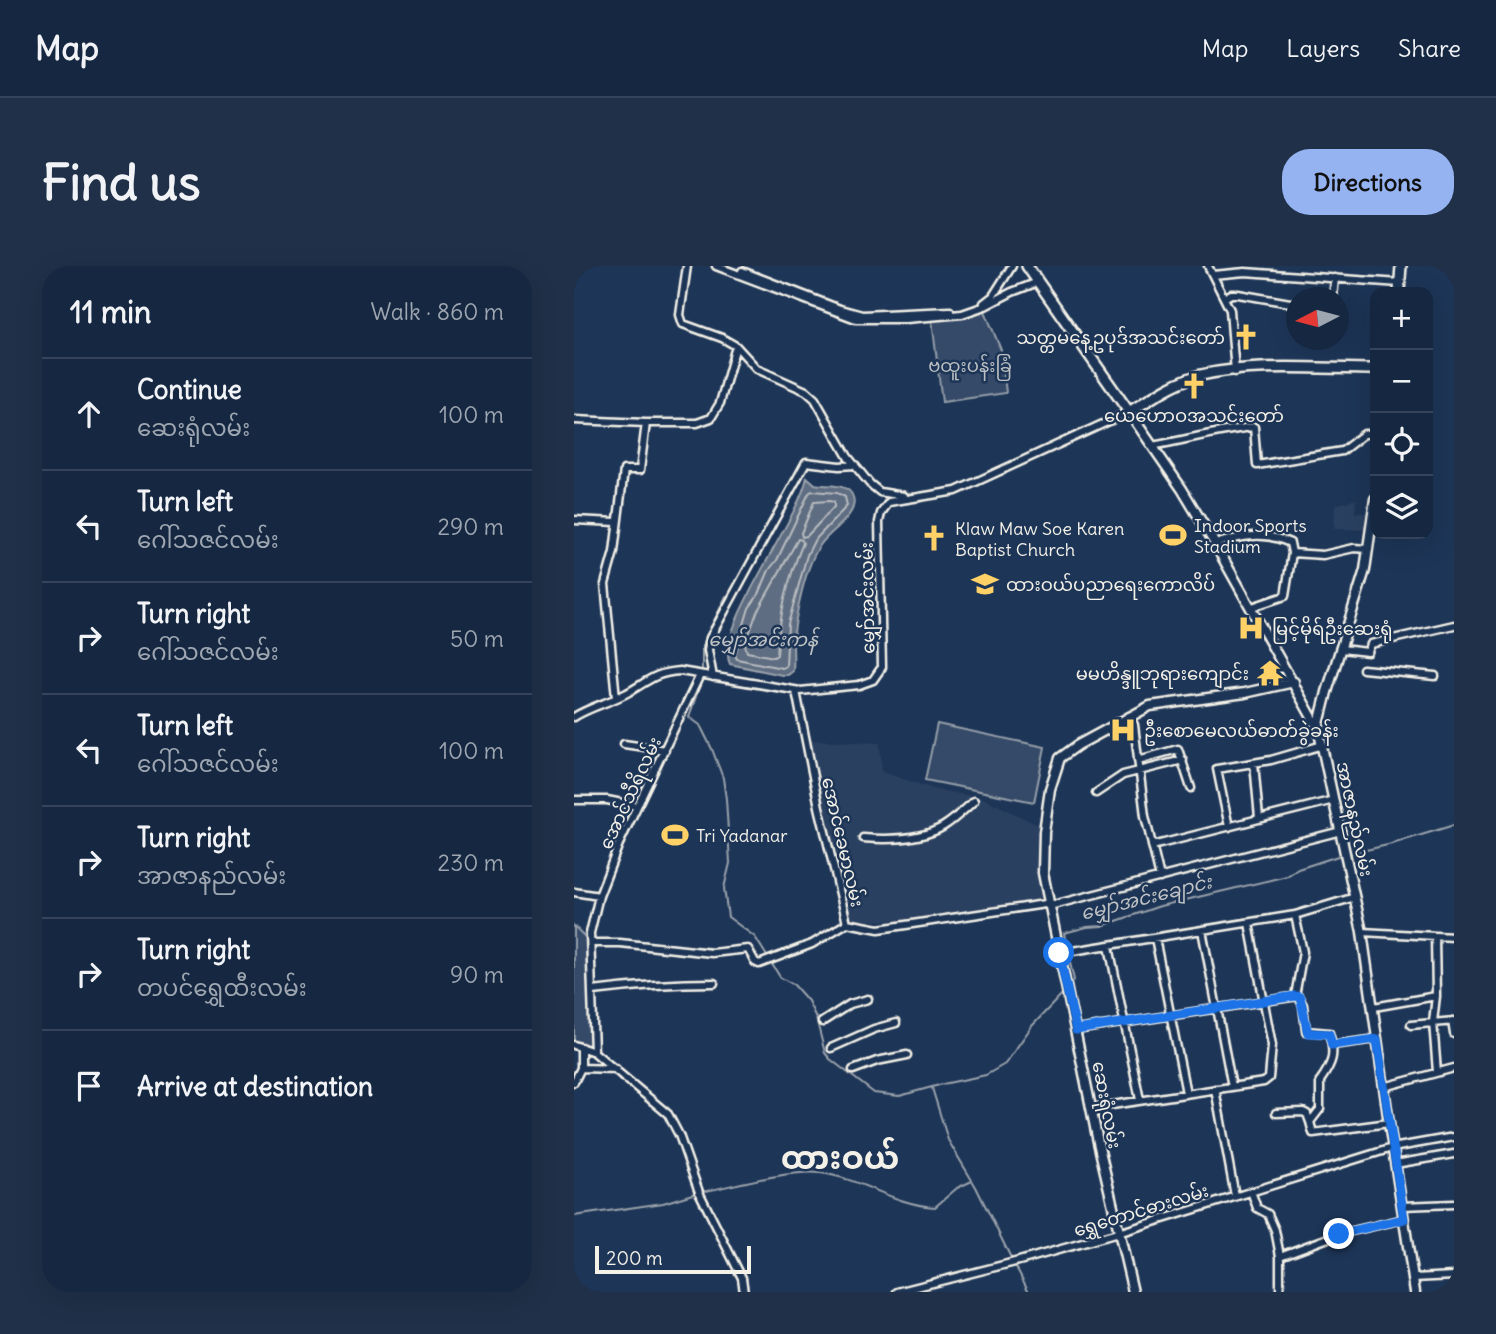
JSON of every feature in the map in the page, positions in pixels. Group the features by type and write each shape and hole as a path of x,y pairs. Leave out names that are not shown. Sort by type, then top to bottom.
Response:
{"highway":[{"name":"အာဇာနည်လမ်း","path":"1027,266 1129,412"},
{"path":"1399,287 1401,266"},
{"path":"1129,412 1179,383 1200,375 1370,369"}],"main road":[{"name":"အာဇာနည်လမ်း","path":"1129,412 1215,544 1318,728 1362,932 1415,1292"},
{"path":"1318,728 1365,570 1370,531"},
{"name":"ဆေးရုံလမ်း","path":"1133,1292 1118,1233 1043,873 1042,850 1050,789 1060,758 1078,745 1150,706 1245,693 1294,682"},
{"path":"1307,706 1318,705 1325,700"}],"street":[{"path":"687,266 680,315 683,324 722,338 736,346 757,369 806,391 815,399 855,465 870,484 880,492 909,497"},
{"path":"716,266 856,319 906,319 962,314 1038,282"},
{"path":"728,266 862,315 961,310 990,299 1012,266"},
{"path":"1208,266 1226,297 1230,310 1235,372"},
{"path":"1213,275 1245,272 1335,278 1393,287"},
{"path":"1334,287 1335,278"},
{"path":"1004,281 1013,292"},
{"path":"1226,297 1238,294 1286,302"},
{"path":"574,420 696,423 711,418 720,403 736,346"},
{"name":"မျှော်အင်းလမ်း","path":"574,717 616,698 657,674 680,671 796,691 859,685 873,680 882,667 879,522 881,513 889,502 956,491 1129,412"},
{"path":"616,698 605,584 614,552 624,470 640,470 646,423"},
{"path":"1152,446 1228,429 1254,427 1257,465 1342,451 1364,434 1370,434"},
{"path":"713,677 708,650 710,638 807,462 855,465"},
{"path":"574,520 617,522"},
{"path":"1215,544 1242,536 1264,536 1290,543 1292,553 1285,596 1252,607"},
{"path":"1292,553 1323,555 1354,548 1367,550"},
{"path":"1341,649 1368,652 1370,644 1454,625"},
{"path":"1363,669 1435,676"},
{"name":"အောင်သီရိလမ်း","path":"594,1052 590,933 599,896 637,806 700,675"},
{"name":"အောင်ခေမာလမ်း","path":"796,691 819,807 847,923 879,929 1045,904 1049,906 1341,831"},
{"path":"1129,716 1134,725 1152,846 1160,878"},
{"path":"624,744 665,750"},
{"path":"1228,827 1217,769 1254,763 1323,745"},
{"path":"1138,760 1178,749 1191,788"},
{"path":"1096,793 1123,775 1183,760"},
{"path":"1254,763 1259,818"},
{"path":"574,800 607,800 637,806"},
{"path":"1152,846 1334,800"},
{"path":"863,838 883,839 929,832 944,826 974,801"},
{"path":"574,892 599,896"},
{"path":"1059,953 1295,915 1355,897"},
{"path":"1295,915 1303,952 1295,996"},
{"path":"591,943 712,953 748,949 759,964 812,944 847,923"},
{"path":"1092,1108 1264,1082 1269,1078 1272,1045 1248,923"},
{"path":"1202,930 1232,1087"},
{"path":"1362,932 1454,937"},
{"path":"1435,936 1436,996 1433,1021 1437,1072"},
{"path":"1155,938 1186,1093"},
{"path":"1109,946 1140,1100"},
{"path":"593,991 655,984 714,983"},
{"path":"1374,1007 1436,996"},
{"path":"1076,1030 1300,997 1306,1031 1329,1034 1332,1045 1331,1068 1320,1081 1320,1109 1310,1122"},
{"path":"822,1022 850,1004 868,999"},
{"path":"1411,1025 1453,1021 1454,1034"},
{"path":"831,1048 874,1029 896,1023"},
{"path":"1332,1045 1377,1039"},
{"path":"574,1082 581,1068 578,1046 594,1052 617,1069 668,1114 674,1123 699,1192 742,1278 744,1292"},
{"path":"853,1070 877,1061 907,1055"},
{"path":"581,1068 617,1069"},
{"path":"1384,1087 1454,1068"},
{"path":"1215,1089 1235,1196"},
{"path":"1276,1113 1307,1114 1313,1133 1316,1134 1389,1123"},
{"name":"ရွှေတောင်ဓားလမ်း","path":"897,1292 1118,1233 1392,1147 1454,1137"},
{"path":"1395,1164 1454,1154"},
{"path":"1251,1191 1257,1208 1268,1214 1272,1221 1280,1256 1280,1292"},
{"path":"1402,1206 1454,1204"},
{"path":"1280,1256 1339,1234 1404,1219"},
{"path":"1413,1278 1454,1276"}],"shaded area":[{"path":"1356,499 1355,513 1370,513 1369,530 1334,529 1335,505"},
{"path":"809,740 880,743 882,772 933,789 983,798 1040,826 1041,877 1045,900 939,920 851,921 832,853"}],"green space":[{"name":"ဗထူးပန်းခြံ","path":"985,311 1001,350 1006,393 942,402 932,320"},
{"path":"937,724 1045,747 1034,802 925,780"},
{"path":"574,926 588,940 591,1048 574,1043"}],"water":[{"name":"မျှော်အင်းကန်","path":"807,477 815,484 847,489 851,492 854,504 848,516 821,544 810,565 796,620 793,671 782,675 730,664 728,648 734,627 790,519"}],"waterway":[{"name":"မျှော်အင်းချောင်း","path":"702,673 702,646 726,596"},
{"name":"မျှော်အင်းချောင်း","path":"702,679 689,717 700,725 723,778 730,863 724,888 728,917 755,937 780,977 794,985 808,1001 816,1018 825,1053 830,1059 874,1093 899,1096 986,1075 1005,1064 1032,1026 1064,992"},
{"name":"မျှော်အင်းချောင်း","path":"1353,853 1454,825"},
{"name":"မျှော်အင်းချောင်း","path":"1067,949 1064,933 1102,926 1160,906 1287,876 1298,869 1341,855"},
{"name":"မျှော်အင်းချောင်း","path":"1068,954 1074,980 1070,986"},
{"path":"932,1088 948,1140 976,1187 1012,1260"},
{"path":"702,1192 808,1172 850,1180 906,1202 935,1207 957,1188 972,1181"},
{"path":"574,1216 663,1203 696,1193"},
{"path":"1015,1265 1029,1292"}],"place":[{"name":"သတ္တမနေ့ဥပုဒ်အသင်းတော်","path":"1246,337"},
{"name":"ယေဟောဝအသင်းတော်","path":"1194,386"},
{"name":"Indoor Sports Stadium","path":"1173,535"},
{"name":"Klaw Maw Soe Karen Baptist Church","path":"934,538"},
{"name":"ထားဝယ်ပညာရေးကောလိပ်","path":"985,584"},
{"name":"မြင့်မိုရ်ဦးဆေးရုံ","path":"1251,628"},
{"name":"မမဟိန္ဒူဘုရားကျောင်း","path":"1270,673"},
{"name":"ဦးစောမေလယ်ဓာတ်ခွဲခန်း","path":"1123,730"},
{"name":"Tri Yadanar","path":"675,835"}],"district":[{"name":"ထားဝယ်","path":"840,1157"}],"route":[{"path":"1059,953 1076,1030 1295,996 1300,997 1303,1005 1308,1033 1329,1034 1332,1045 1377,1039 1404,1219 1339,1234"}]}
